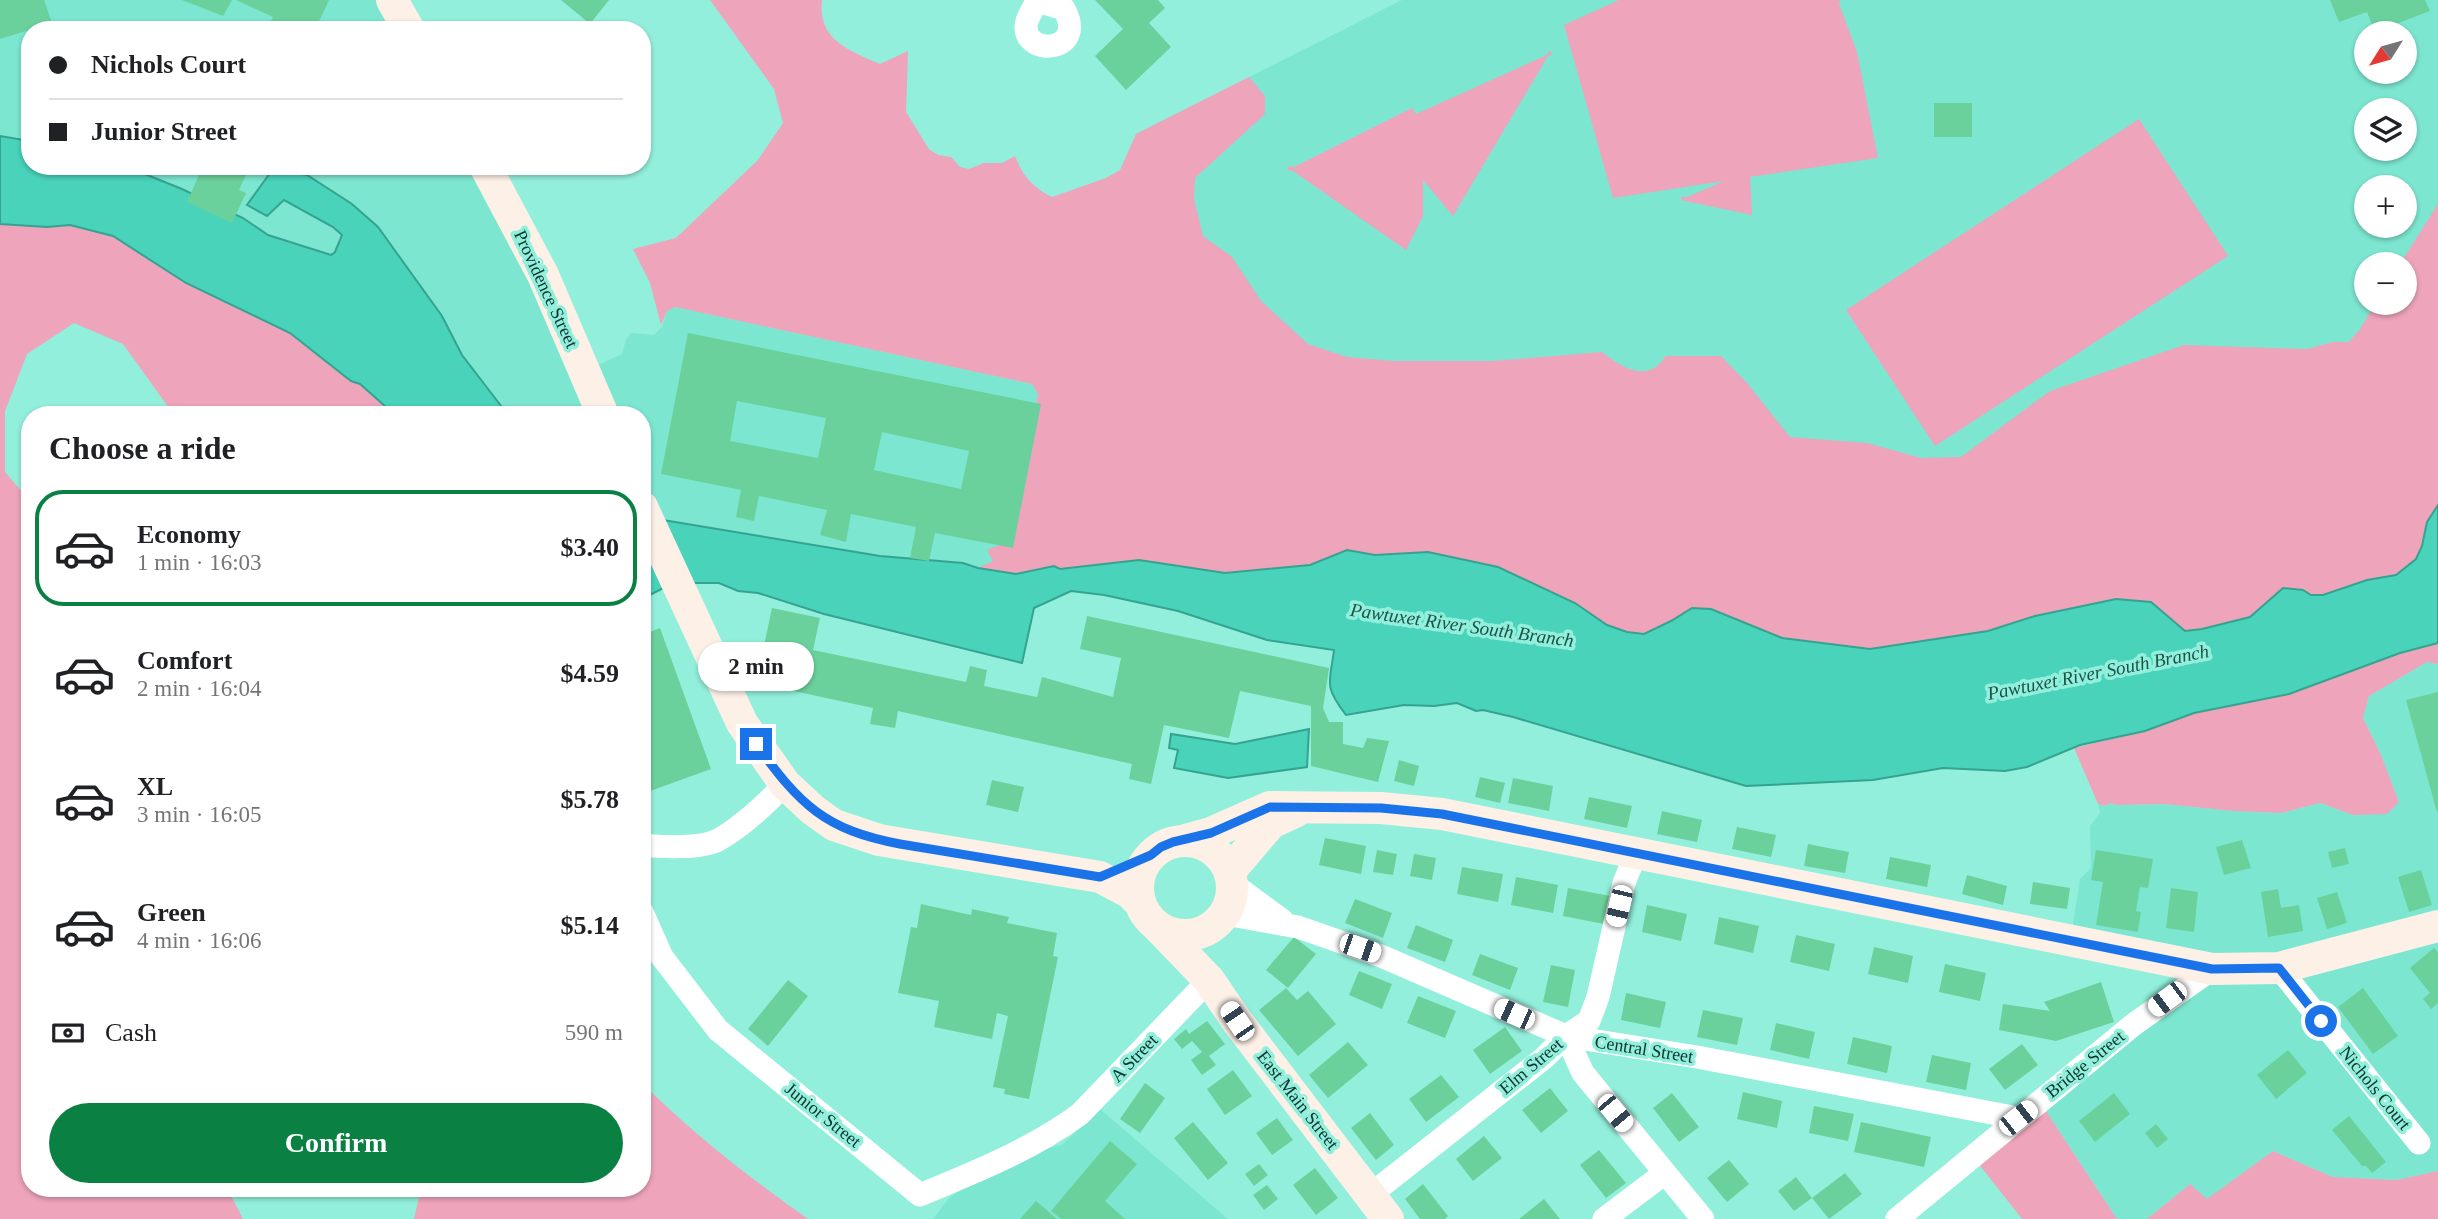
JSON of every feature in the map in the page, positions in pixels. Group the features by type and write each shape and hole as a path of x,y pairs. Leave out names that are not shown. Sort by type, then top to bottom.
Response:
{"main road":[{"path":"392,0 404,21"},
{"name":"Providence Street","path":"490,175 543,275 599,406"},
{"path":"651,528 742,723 785,784 834,825 890,842 1100,877 1130,893 1169,933 1185,935 1201,933 1226,899 1271,823 1303,808"},
{"path":"1148,914 1138,892 1139,878 1143,866 1161,847 1211,833 1270,807 1381,808 1442,814 2212,969 2279,968 2438,926"},
{"path":"1186,841 1213,849 1223,859 1226,899 1204,957 1209,981"},
{"path":"1100,877 1151,855"},
{"name":"East Main Street","path":"1148,914 1209,981 1243,1030 1379,1207"}],"street":[{"path":"651,846 667,848 716,841 763,807 785,784"},
{"name":"Elm Street","path":"1379,1207 1566,1036 1589,1021 1598,996 1624,883 1636,853"},
{"name":"Central Street","path":"1226,899 1287,924 1381,956 1566,1036 1697,1057 2018,1118"},
{"name":"Junior Street","path":"651,932 662,957 718,1030 920,1195 979,1171 1055,1130"},
{"name":"Nichols Court","path":"2279,968 2419,1143"},
{"name":"Bridge Street","path":"1897,1219 2133,1025 2212,969"},
{"name":"A Street","path":"1055,1130 1080,1114 1209,981"},
{"path":"1566,1036 1583,1073 1703,1219"},
{"path":"1604,1219 1665,1173"}],"shaded area":[{"path":"0,0 390,0 402,21 21,21 21,140 0,136"},
{"path":"710,0 822,0 825,25 830,34 847,49 880,64 908,51 906,112 929,149 938,155 951,157 960,167 969,169 984,163 1002,163 1015,156 1029,180 1052,197 1106,178 1120,170 1136,134 1249,77 1265,96 1265,114 1195,178 1194,199 1203,236 1232,257 1261,301 1308,344 1347,357 1394,361 1492,361 1602,352 1626,368 1640,371 1656,367 1666,356 1721,356 1747,383 1790,437 1867,443 1921,458 1961,457 2050,391 2184,345 2307,349 2333,342 2349,342 2369,315 2417,315 2417,252 2408,252 2438,204 2438,505 2427,522 2416,559 2396,575 2367,580 2323,595 2283,588 2250,617 2185,631 2151,602 2035,616 1988,631 1870,649 1782,638 1711,609 1692,608 1644,634 1627,632 1607,625 1575,603 1428,552 1375,555 1347,550 1310,565 1225,573 1139,560 1060,569 1054,566 1016,574 978,568 993,561 987,550 1000,545 1014,517 1038,394 1032,384 675,307 667,311 661,325 650,283 633,249 676,238 758,160 783,123 774,89"},
{"path":"1402,0 2438,0 2438,521 1173,475 1136,134"},
{"path":"1619,0 1840,0 1839,4 1857,52 1878,158 1750,177 1752,215 1681,200 1681,197 1724,181 1613,198 1564,25"},
{"path":"1550,50 1552,55 1548,56 1453,216 1423,180 1423,216 1406,250 1293,171 1287,170 1289,166 1294,167 1412,108 1416,114 1547,55"},
{"path":"2139,119 2228,256 1935,446 1846,310"},
{"path":"147,175 487,175 585,371 622,354 631,333 654,335 662,327 667,311 675,307 1032,384 1038,394 1013,517 993,561 978,568 963,563 880,556 651,518 651,406 501,406 462,355 442,316 378,227 284,200 333,227 342,235 331,255 268,235 243,218"},
{"path":"0,224 47,227 70,225 113,236 186,283 290,333 385,406 168,406 123,344 74,323 27,354 5,411 5,472 21,491 21,1197 232,1197 243,1219 0,1219"},
{"path":"2438,643 2438,664 2427,662 2369,696 2363,718 2399,802 2387,814 2353,815 2320,803 2281,813 2164,804 2110,803 2106,806 2098,804 2074,748 2145,731 2194,713 2289,694 2400,653"},
{"path":"2427,662 2438,664 2438,1171 2396,1180 2333,1177 2273,1151 2207,1200 2190,1184 2147,1219 2117,1219 2040,1102 2200,976 2071,937 2080,879 2091,868 2090,826 2100,813 2098,804 2164,804 2281,813 2320,803 2353,815 2399,802 2363,718 2369,696"},
{"path":"651,1092 722,1155 808,1219 414,1219 419,1197 651,1197"},
{"path":"2040,1102 2117,1219 2022,1219 1974,1158"},
{"path":"1100,1109 1228,1219 933,1219 949,1198 978,1179 1022,1154 1062,1145"},
{"path":"2273,1151 2333,1177 2396,1180 2438,1171 2438,1219 2147,1219 2190,1184 2207,1199"}],"water":[{"path":"0,136 21,140 21,175 147,175 243,218 268,235 331,255 342,235 333,227 284,200 267,216 247,205 269,175 307,175 352,204 378,227 442,316 462,355 501,406 385,406 360,384 351,381 290,333 186,283 113,236 70,225 47,227 0,224"},
{"name":"Pawtuxet River South Branch","path":"2438,505 2438,643 2400,653 2289,694 2194,713 2145,731 2080,745 2027,767 2005,771 1943,768 1873,780 1746,786 1513,717 1483,710 1476,711 1457,703 1434,706 1404,705 1346,715 1331,690 1334,650 1267,640 1178,611 1104,595 1071,591 1034,608 1022,663 824,614 758,593 738,591 719,583 673,583 651,594 651,518 880,556 963,563 1016,574 1054,566 1060,569 1139,560 1225,573 1310,565 1347,550 1375,555 1428,552 1498,567 1575,603 1607,625 1627,632 1644,634 1692,608 1711,609 1782,638 1870,649 1988,631 2035,616 2116,599 2151,602 2185,631 2202,629 2250,617 2283,588 2323,595 2367,580 2396,575 2416,559 2427,522"},
{"path":"1309,729 1307,767 1228,778 1174,768 1178,750 1169,748 1171,734 1235,744"}],"building":[{"path":"0,0 44,0 51,21 21,21 21,33 0,39"},
{"path":"182,0 232,0 223,16"},
{"path":"236,0 329,0 319,21 271,21 273,17"},
{"path":"561,0 609,0 592,21 586,21"},
{"path":"1095,0 1158,0 1165,8 1149,23 1171,47 1126,90 1095,56 1123,29"},
{"path":"2330,0 2425,0 2430,11 2404,21 2371,21 2367,12 2339,22"},
{"path":"1934,103 1972,103 1972,137 1934,137"},
{"path":"199,175 246,175 239,190 246,193 232,223 187,202"},
{"path":"688,333 1041,404 1013,548 935,533 929,561 910,558 916,527 851,514 846,542 820,535 827,510 759,496 754,521 736,517 741,490 661,474","holes":["737,401 826,418 818,458 730,441","882,432 969,451 961,489 874,470"]},
{"path":"772,608 820,618 813,650 966,682 970,666 987,670 984,686 1037,697 1042,677 1113,697 1121,658 1080,649 1087,616 1329,668 1323,708 1329,722 1343,722 1343,744 1363,748 1367,738 1389,741 1378,782 1311,766 1311,706 1240,691 1229,738 1164,725 1151,784 1129,779 1132,764 898,711 895,728 870,724 873,708 756,683"},
{"path":"660,628 711,769 651,791 651,632"},
{"path":"2438,692 2438,812 2437,812 2406,700"},
{"path":"1399,760 1419,766 1414,786 1394,781"},
{"path":"1480,777 1505,783 1500,803 1475,797"},
{"path":"1513,778 1553,786 1549,811 1508,803"},
{"path":"992,780 1024,787 1018,812 986,805"},
{"path":"1589,797 1632,806 1627,828 1584,819"},
{"path":"1662,811 1702,820 1697,842 1657,834"},
{"path":"1737,827 1776,835 1771,857 1732,849"},
{"path":"1325,838 1366,846 1361,874 1319,865"},
{"path":"2242,840 2251,868 2224,875 2216,847"},
{"path":"1808,844 1849,852 1845,873 1804,866"},
{"path":"2345,848 2349,864 2332,868 2328,852"},
{"path":"1377,850 1397,854 1393,875 1373,872"},
{"path":"2096,850 2153,859 2148,888 2140,887 2136,911 2141,912 2138,932 2096,925 2103,882 2091,880"},
{"path":"1414,854 1436,858 1432,880 1410,876"},
{"path":"1890,857 1931,865 1927,887 1886,879"},
{"path":"1462,867 1503,874 1498,902 1457,894"},
{"path":"2421,870 2432,905 2409,912 2398,877"},
{"path":"1967,875 2007,886 2003,905 1962,894"},
{"path":"1516,877 1558,885 1553,913 1511,905"},
{"path":"2033,882 2070,888 2067,909 2030,904"},
{"path":"1568,888 1610,896 1604,924 1563,916"},
{"path":"2171,888 2198,892 2194,932 2166,928"},
{"path":"2278,889 2281,908 2299,905 2303,931 2268,937 2261,892"},
{"path":"2337,892 2347,923 2327,929 2317,898"},
{"path":"1355,899 1392,913 1383,938 1345,923"},
{"path":"921,904 971,915 972,909 1009,917 1007,923 1057,933 1053,956 1058,957 1029,1099 1004,1094 1005,1089 993,1087 1008,1016 997,1013 992,1039 934,1027 939,1001 898,993 911,927 917,928"},
{"path":"1647,905 1687,914 1681,941 1642,932"},
{"path":"1719,917 1759,926 1753,953 1714,944"},
{"path":"1416,925 1453,940 1445,962 1407,948"},
{"path":"1796,935 1835,944 1829,971 1790,962"},
{"path":"1294,937 1316,954 1288,988 1266,970"},
{"path":"1874,947 1913,956 1908,983 1868,974"},
{"path":"2434,948 2438,952 2438,1003 2431,1009 2423,999 2430,993 2410,968"},
{"path":"1480,954 1518,968 1510,990 1472,975"},
{"path":"1945,964 1986,973 1980,1001 1939,992"},
{"path":"1551,965 1575,970 1568,1007 1543,1002"},
{"path":"1359,971 1392,984 1382,1009 1349,995"},
{"path":"788,980 808,996 768,1046 748,1029"},
{"path":"2101,982 2114,1022 2056,1041 1999,1030 2003,1004 2050,1011 2044,1002"},
{"path":"1286,988 1297,1000 1308,991 1336,1024 1298,1056 1259,1010"},
{"path":"2363,988 2398,1036 2373,1054 2338,1007"},
{"path":"1626,993 1666,1002 1660,1028 1621,1020"},
{"path":"1418,996 1456,1011 1445,1038 1407,1023"},
{"path":"1703,1010 1743,1018 1737,1045 1697,1037"},
{"path":"1207,1021 1225,1044 1209,1056 1216,1065 1202,1075 1191,1060 1202,1052 1192,1041 1182,1049 1174,1039 1186,1029 1189,1034"},
{"path":"1776,1023 1815,1032 1809,1059 1770,1050"},
{"path":"1505,1027 1522,1051 1490,1074 1473,1050"},
{"path":"1853,1037 1892,1046 1887,1073 1847,1064"},
{"path":"1348,1042 1368,1065 1328,1098 1309,1075"},
{"path":"2022,1044 2038,1065 2005,1090 1989,1069"},
{"path":"2288,1050 2307,1073 2276,1099 2257,1075"},
{"path":"1932,1055 1971,1063 1966,1090 1926,1082"},
{"path":"1233,1070 1252,1096 1225,1115 1207,1089"},
{"path":"1441,1075 1459,1097 1426,1122 1409,1099"},
{"path":"1145,1083 1165,1098 1140,1133 1120,1119"},
{"path":"1550,1088 1568,1111 1541,1133 1522,1110"},
{"path":"1743,1092 1782,1101 1777,1128 1737,1119"},
{"path":"1672,1093 1699,1127 1679,1142 1653,1108"},
{"path":"2114,1093 2130,1114 2095,1142 2079,1121"},
{"path":"1814,1106 1854,1114 1848,1141 1809,1133"},
{"path":"1370,1113 1394,1145 1376,1160 1351,1128"},
{"path":"2349,1116 2386,1162 2372,1173 2366,1166 2362,1166 2332,1130"},
{"path":"1277,1118 1293,1140 1272,1155 1256,1133"},
{"path":"1193,1122 1228,1163 1208,1180 1174,1138"},
{"path":"1861,1122 1931,1137 1924,1167 1854,1152"},
{"path":"2156,1124 2168,1139 2157,1148 2145,1133"},
{"path":"1484,1136 1502,1158 1473,1181 1456,1159"},
{"path":"1110,1141 1137,1164 1105,1201 1125,1219 1061,1219 1051,1211"},
{"path":"1599,1150 1626,1183 1606,1198 1580,1165"},
{"path":"1729,1160 1749,1184 1727,1202 1707,1178"},
{"path":"1259,1164 1268,1175 1254,1186 1245,1174"},
{"path":"1315,1168 1338,1198 1316,1215 1293,1185"},
{"path":"1845,1173 1862,1194 1829,1219 1812,1198"},
{"path":"1796,1177 1812,1198 1794,1211 1778,1191"},
{"path":"1423,1184 1448,1216 1445,1219 1420,1219 1405,1199"},
{"path":"1267,1185 1278,1199 1264,1210 1253,1195"},
{"path":"1544,1199 1560,1219 1519,1219"},
{"path":"1036,1201 1057,1219 1020,1219"}],"route":[{"path":"756,744 785,784 834,825 860,835 900,844 1100,877 1151,855 1173,842 1211,833 1270,807 1381,808 1442,814 2212,969 2279,968 2321,1021"}]}
